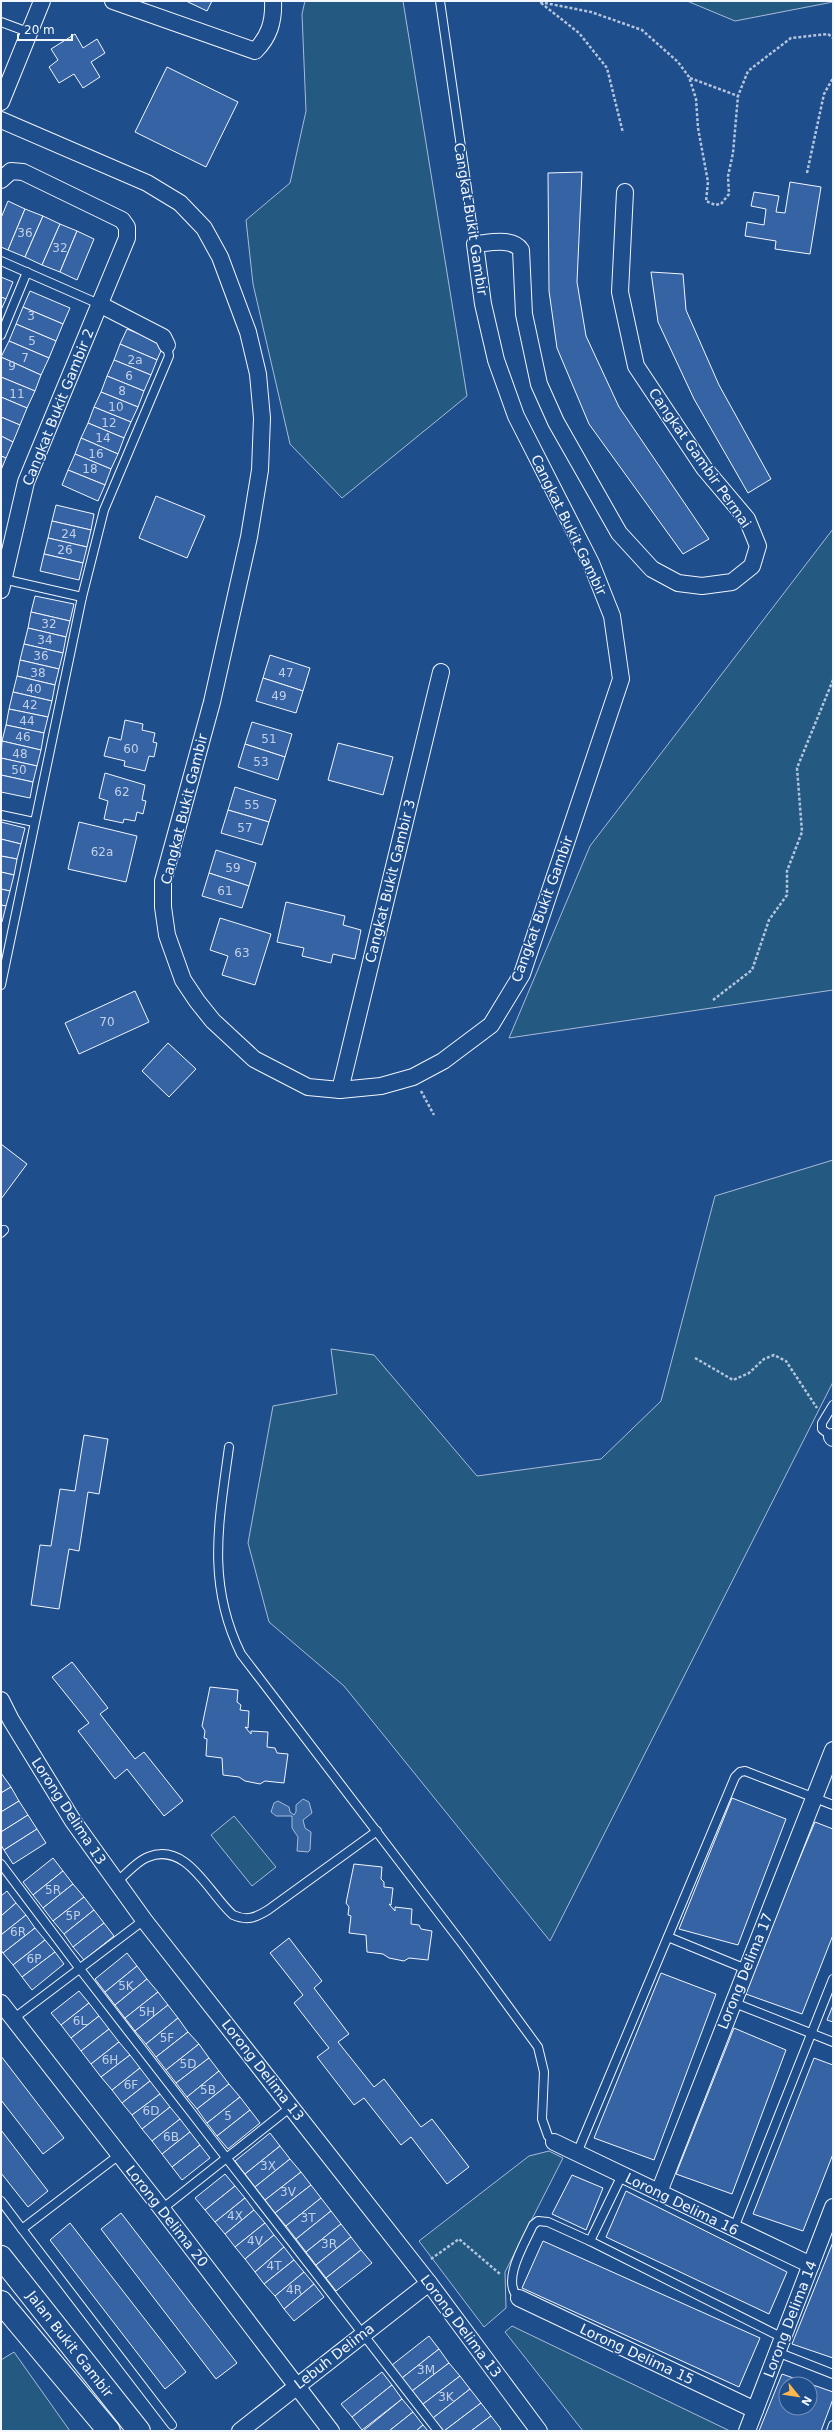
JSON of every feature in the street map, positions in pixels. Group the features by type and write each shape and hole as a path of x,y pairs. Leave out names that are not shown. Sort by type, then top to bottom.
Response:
{"main road":[{"name":"Jalan Bukit Gambir","path":"1,2257 139,2431"},
{"name":"Jalan Bukit Gambir","path":"1,2302 109,2431"}],"street":[{"path":"1,102 28,32 42,1"},
{"path":"113,1 255,51 266,40 274,17 273,1"},
{"name":"Cangkat Bukit Gambir","path":"1,120 148,183 180,203 204,228 220,257 234,289 248,332 258,374 262,418 260,470 249,537 212,702 163,881 163,907 167,935 183,980 212,1021 254,1059 308,1086 340,1090 381,1086 413,1076 443,1061 491,1025 522,974 621,679 612,616 591,563 516,416 496,360 483,304 475,244"},
{"name":"Cangkat Bukit Gambir 2","path":"1,180 12,171 23,172 122,220 127,227 127,238 26,482 6,547 2,585"},
{"name":"Cangkat Gambir Permai","path":"475,244 508,242 518,246 521,250 524,314 539,384 556,422 619,533 652,569 678,583 702,586 732,582 752,566 758,546 747,519 704,468 636,366 620,292 625,192"},
{"path":"99,304 163,337 167,345"},
{"name":"Cangkat Bukit Gambir 3","path":"340,1090 441,672"},
{"name":"Lorong Delima 13","path":"1,1700 11,1720 73,1821 144,1920 430,2283 539,2431"},
{"name":"Lorong Delima 17","path":"659,2192 732,2002 833,1750"},
{"name":"Lorong Delima 20","path":"1,2003 162,2209 331,2431"},
{"name":"Lorong Delima 16","path":"554,2142 811,2265"},
{"name":"Lorong Delima 14","path":"747,2431 833,2207"},
{"name":"Lebuh Delima","path":"240,2431 362,2334 430,2283"},
{"name":"Lorong Delima 15","path":"516,2291 755,2410"}],"lane":[{"name":"Cangkat Bukit Gambir","path":"440,1 475,244"},
{"path":"1,22 28,32"},
{"path":"1,261 99,304"},
{"path":"1,335 27,272"},
{"path":"1,985 82,597 104,510 169,356 167,345"},
{"path":"2,585 82,597"},
{"path":"1,815 34,822"},
{"path":"832,1438 822,1428 824,1418 833,1406"},
{"path":"229,1447 220,1520 217,1568 219,1591 229,1630 240,1654 377,1831 538,2047 544,2072 542,2119 548,2136 554,2142"},
{"path":"577,2153 736,1777 740,1772 745,1771 833,1805"},
{"path":"117,1882 147,1857 162,1853 174,1855 186,1861 233,1915 243,1919 252,1919 268,1910 377,1831"},
{"path":"1,1864 80,1970 438,2431"},
{"path":"13,2019 80,1970 144,1920"},
{"path":"668,1937 746,1969"},
{"path":"734,2228 833,1979"},
{"path":"732,2002 833,2042"},
{"path":"162,2209 292,2106"},
{"path":"22,2229 119,2155"},
{"path":"590,2241 622,2175"},
{"path":"1,2201 172,2425"},
{"path":"516,2291 512,2272 533,2225 538,2221 548,2222 590,2241 833,2374"},
{"path":"831,2431 833,2425"}],"path":[{"path":"539,1 591,12 642,30 678,62 689,78 696,99 698,128 708,182 706,201 715,205 721,204 729,194 728,176 733,153 738,96 748,71 791,38 828,34 833,38"},
{"path":"539,1 579,33 607,68 623,133"},
{"path":"689,78 738,96"},
{"path":"807,173 824,94 833,78"},
{"path":"713,1000 752,970 769,920 787,895 787,871 802,832 797,768 833,680"},
{"path":"413,1076 434,1115"},
{"path":"695,1358 733,1380 750,1373 764,1359 774,1355 786,1361 824,1418"},
{"path":"441,2252 459,2239 516,2291"}],"shaded area":[{"path":"305,1 403,1 467,396 342,498 290,444 253,284 246,220 290,183 306,111 302,14"},
{"path":"687,1 833,1 833,2 735,21"},
{"path":"833,529 833,990 509,1038 590,846"},
{"path":"833,1160 833,1382 550,1941 344,1686 269,1622 248,1543 273,1406 337,1394 331,1349 374,1355 477,1476 601,1459 661,1401 715,1196"},
{"path":"303,1799 309,1802 312,1813 303,1820 305,1828 311,1832 310,1850 308,1852 297,1851 298,1837 292,1828 292,1816 276,1816 271,1812 274,1803 278,1801 289,1807 290,1812 294,1815 296,1812 296,1805"},
{"path":"234,1816 276,1867 252,1886 211,1835"},
{"path":"549,2151 563,2158 505,2272 506,2308 484,2327 419,2241 529,2156"},
{"path":"512,2326 730,2431 583,2431 505,2332"},
{"path":"14,2352 70,2431 1,2431 1,2360"}],"building":[{"path":"186,1 212,1 207,11"},
{"path":"75,34 83,48 97,39 105,53 91,62 100,77 83,88 74,74 59,83 49,67 58,60 51,49"},
{"path":"167,67 238,102 206,167 135,132"},
{"path":"582,172 577,282 586,336 619,407 709,539 683,554 589,424 557,348 549,291 548,173"},
{"path":"790,182 821,187 810,254 775,249 776,241 745,236 747,222 764,225 766,209 751,206 754,192 779,196 776,212 785,213"},
{"path":"8,201 25,209 8,250 1,247 1,218"},
{"path":"25,209 43,216 25,257 8,250"},
{"path":"43,216 60,224 42,265 25,257"},
{"path":"60,224 77,231 60,272 42,265"},
{"path":"77,231 94,239 77,280 60,272"},
{"path":"651,272 683,274 686,310 719,385 771,479 748,493 694,399 658,322"},
{"path":"1,277 13,282 6,299 1,297"},
{"path":"30,291 70,308 63,324 23,307"},
{"path":"1,297 6,299 1,310"},
{"path":"23,307 63,324 56,341 16,324"},
{"path":"16,324 56,341 49,358 9,341"},
{"path":"127,329 164,344 157,360 120,344"},
{"path":"9,341 49,358 41,375 1,357"},
{"path":"120,344 157,360 151,375 114,360"},
{"path":"1,357 41,375 35,391 1,377"},
{"path":"114,360 151,375 144,391 107,376"},
{"path":"107,376 144,391 138,407 101,392"},
{"path":"1,377 35,391 27,408 1,397"},
{"path":"101,392 138,407 131,422 94,407"},
{"path":"1,397 27,408 20,425 1,417"},
{"path":"94,407 131,422 124,438 88,423"},
{"path":"1,417 20,425 13,442 1,436"},
{"path":"88,423 124,438 118,454 81,438"},
{"path":"1,436 13,442 6,458 1,456"},
{"path":"81,438 118,454 111,469 75,454"},
{"path":"75,454 111,469 105,485 68,470"},
{"path":"1,456 6,458 1,470"},
{"path":"68,470 105,485 98,501 62,485"},
{"path":"156,496 205,516 187,558 139,538"},
{"path":"56,505 94,514 91,530 52,521"},
{"path":"52,521 91,530 87,547 48,538"},
{"path":"48,538 87,547 83,563 44,554"},
{"path":"44,554 83,563 79,580 40,571"},
{"path":"35,596 74,604 70,621 31,612"},
{"path":"31,612 70,621 66,637 28,628"},
{"path":"28,628 66,637 63,653 24,644"},
{"path":"24,644 63,653 59,669 20,660"},
{"path":"270,655 310,668 303,691 263,678"},
{"path":"20,660 59,669 55,685 17,676"},
{"path":"17,676 55,685 52,701 13,692"},
{"path":"263,678 303,691 296,713 256,701"},
{"path":"13,692 52,701 48,717 9,709"},
{"path":"9,709 48,717 44,733 6,725"},
{"path":"125,720 143,724 142,730 155,733 153,742 157,743 154,757 149,756 145,771 124,766 125,761 104,756 109,737 121,740"},
{"path":"252,722 292,734 285,757 245,744"},
{"path":"6,725 44,733 41,750 2,741"},
{"path":"2,741 41,750 37,766 1,758"},
{"path":"338,743 393,757 383,795 328,780"},
{"path":"245,744 285,757 278,780 238,767"},
{"path":"1,758 37,766 33,782 1,775"},
{"path":"105,773 145,785 142,800 146,801 143,814 137,812 135,821 124,819 123,823 104,819 108,801 99,798"},
{"path":"1,775 33,782 30,798 1,792"},
{"path":"235,787 276,800 269,822 228,810"},
{"path":"228,810 269,822 262,845 221,833"},
{"path":"1,822 25,828 21,844 1,839"},
{"path":"79,822 137,836 126,882 68,869"},
{"path":"1,839 21,844 17,859 1,856"},
{"path":"216,850 256,863 249,886 209,873"},
{"path":"1,856 17,859 14,875 1,872"},
{"path":"1,872 14,875 10,891 1,889"},
{"path":"209,873 249,886 242,908 202,896"},
{"path":"1,889 10,891 6,906 1,905"},
{"path":"286,902 345,916 343,925 361,930 355,959 333,954 331,963 302,956 304,948 277,942"},
{"path":"1,905 6,906 2,922 1,922"},
{"path":"220,918 271,934 255,985 222,975 228,956 210,950"},
{"path":"135,991 149,1022 79,1054 65,1023"},
{"path":"168,1043 196,1069 169,1097 142,1071"},
{"path":"1,1144 27,1164 1,1199"},
{"path":"84,1435 108,1439 99,1494 88,1492 79,1551 69,1549 59,1609 31,1605 40,1545 51,1546 60,1489 75,1491"},
{"path":"72,1662 108,1708 100,1714 135,1759 144,1752 183,1801 164,1816 127,1769 115,1779 78,1731 89,1723 52,1677"},
{"path":"210,1687 238,1690 237,1702 241,1705 240,1710 249,1711 248,1728 245,1727 251,1734 251,1731 268,1732 267,1747 275,1748 277,1753 288,1754 284,1783 265,1781 260,1784 245,1781 239,1777 223,1775 222,1758 206,1756 207,1739 204,1738 205,1731 202,1726"},
{"path":"1,1773 11,1787 1,1793"},
{"path":"11,1787 19,1801 1,1812 1,1793"},
{"path":"732,1798 786,1819 738,1945 679,1929"},
{"path":"19,1801 28,1815 1,1832 1,1812"},
{"path":"28,1815 37,1829 4,1850 1,1845 1,1832"},
{"path":"815,1822 833,1829 833,1935 802,2014 743,1993"},
{"path":"37,1829 46,1843 13,1864 4,1850"},
{"path":"53,1858 63,1871 33,1895 23,1882"},
{"path":"354,1864 382,1867 381,1879 384,1882 384,1887 393,1888 391,1905 389,1904 395,1911 395,1907 412,1909 411,1924 419,1925 421,1929 432,1931 428,1960 409,1958 404,1961 389,1958 383,1954 367,1952 366,1935 349,1933 351,1916 348,1915 349,1907 346,1903"},
{"path":"63,1871 73,1884 43,1908 33,1895"},
{"path":"73,1884 84,1897 53,1921 43,1908"},
{"path":"7,1891 16,1903 1,1916 1,1896"},
{"path":"84,1897 94,1910 64,1934 53,1921"},
{"path":"16,1903 26,1915 1,1935 1,1916"},
{"path":"94,1910 104,1923 73,1947 64,1934"},
{"path":"26,1915 35,1928 3,1953 1,1950 1,1935"},
{"path":"104,1923 114,1936 84,1960 73,1947"},
{"path":"35,1928 45,1940 13,1965 3,1953"},
{"path":"289,1938 322,1981 314,1988 349,2034 338,2042 374,2087 384,2079 421,2127 432,2119 469,2167 447,2184 411,2137 401,2145 364,2098 354,2105 317,2057 329,2048 294,2003 303,1995 270,1953"},
{"path":"45,1940 55,1952 22,1977 13,1965"},
{"path":"55,1952 64,1964 32,1990 22,1977"},
{"path":"127,1953 137,1966 105,1992 95,1979"},
{"path":"137,1966 147,1979 115,2005 105,1992"},
{"path":"661,1973 716,1994 654,2160 594,2138"},
{"path":"147,1979 158,1992 125,2018 115,2005"},
{"path":"79,1991 89,2003 61,2025 51,2013"},
{"path":"158,1992 168,2005 135,2031 125,2018"},
{"path":"89,2003 99,2016 71,2038 61,2025"},
{"path":"168,2005 178,2018 146,2044 135,2031"},
{"path":"833,2005 833,2022 827,2020"},
{"path":"99,2016 109,2029 81,2051 71,2038"},
{"path":"178,2018 188,2032 156,2057 146,2044"},
{"path":"734,2028 786,2050 732,2194 676,2174"},
{"path":"109,2029 119,2042 91,2064 81,2051"},
{"path":"188,2032 199,2044 166,2070 156,2057"},
{"path":"119,2042 130,2055 101,2077 91,2064"},
{"path":"199,2044 209,2058 176,2083 166,2070"},
{"path":"130,2055 140,2068 112,2090 101,2077"},
{"path":"1,2056 64,2138 43,2154 1,2100"},
{"path":"209,2058 219,2071 187,2097 176,2083"},
{"path":"814,2058 833,2065 833,2154 803,2231 753,2214"},
{"path":"140,2068 150,2081 122,2103 112,2090"},
{"path":"219,2071 229,2084 197,2109 187,2097"},
{"path":"150,2081 160,2094 132,2115 122,2103"},
{"path":"229,2084 240,2097 207,2123 197,2109"},
{"path":"160,2094 170,2107 142,2129 132,2115"},
{"path":"240,2097 250,2110 217,2136 207,2123"},
{"path":"170,2107 180,2119 152,2141 142,2129"},
{"path":"250,2110 260,2123 228,2149 217,2136"},
{"path":"180,2119 190,2132 162,2154 152,2141"},
{"path":"1,2130 48,2191 28,2207 1,2173"},
{"path":"190,2132 200,2145 172,2167 162,2154"},
{"path":"270,2133 280,2146 245,2174 235,2161"},
{"path":"200,2145 210,2158 182,2180 172,2167"},
{"path":"280,2146 290,2159 255,2187 245,2174"},
{"path":"290,2159 301,2172 265,2200 255,2187"},
{"path":"301,2172 311,2185 275,2213 265,2200"},
{"path":"225,2174 235,2186 205,2210 195,2198"},
{"path":"572,2175 603,2188 586,2230 552,2214"},
{"path":"311,2185 321,2198 286,2226 275,2213"},
{"path":"235,2186 245,2198 215,2222 205,2210"},
{"path":"626,2191 787,2272 769,2314 606,2237"},
{"path":"245,2198 254,2210 225,2234 215,2222"},
{"path":"321,2198 331,2211 296,2239 286,2226"},
{"path":"254,2210 265,2223 235,2247 225,2234"},
{"path":"331,2211 341,2224 306,2252 296,2239"},
{"path":"121,2213 237,2363 216,2379 101,2229"},
{"path":"70,2223 186,2372 165,2389 50,2240"},
{"path":"265,2223 274,2235 245,2259 235,2247"},
{"path":"341,2224 351,2237 316,2265 306,2252"},
{"path":"274,2235 284,2247 255,2272 245,2259"},
{"path":"351,2237 361,2250 326,2278 316,2265"},
{"path":"543,2241 760,2338 739,2387 522,2288"},
{"path":"833,2242 833,2358 792,2344"},
{"path":"284,2247 294,2260 264,2284 255,2272"},
{"path":"361,2250 372,2263 336,2291 326,2278"},
{"path":"294,2260 304,2272 275,2296 264,2284"},
{"path":"304,2272 314,2284 284,2309 275,2296"},
{"path":"314,2284 324,2297 294,2321 284,2309"},
{"path":"429,2336 439,2349 402,2378 392,2365"},
{"path":"439,2349 449,2363 412,2391 402,2378"},
{"path":"449,2363 460,2376 423,2404 412,2391"},
{"path":"382,2372 392,2385 352,2417 341,2404"},
{"path":"460,2376 470,2389 433,2418 423,2404"},
{"path":"778,2384 778,2416 818,2416 818,2387 833,2392 833,2399 821,2431 759,2431"},
{"path":"392,2385 402,2399 362,2430 352,2417"},
{"path":"470,2389 481,2403 444,2431 433,2418"},
{"path":"402,2399 413,2412 389,2431 363,2431"},
{"path":"481,2403 491,2416 471,2431 444,2431"},
{"path":"413,2412 423,2425 416,2431 389,2431"},
{"path":"491,2416 501,2429 499,2431 471,2431"},
{"path":"423,2425 428,2431 416,2431"}]}
